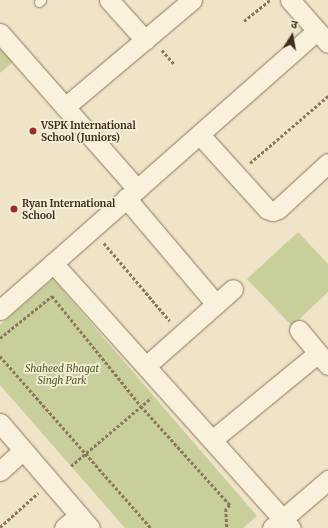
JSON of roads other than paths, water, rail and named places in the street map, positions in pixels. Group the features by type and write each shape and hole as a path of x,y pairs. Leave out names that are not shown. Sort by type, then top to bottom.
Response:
{"street":[{"path":"109,0 145,40"},
{"path":"65,108 192,0"},
{"path":"0,310 200,135 323,37 290,0"},
{"path":"0,33 65,108 216,304"},
{"path":"200,135 267,209 273,211 278,209 328,163"},
{"path":"53,263 212,440 282,525 328,480"},
{"path":"146,366 233,289"},
{"path":"212,440 323,359 300,330"},
{"path":"0,423 84,521 64,528"},
{"path":"0,471 23,450"}],"place":[{"name":"VSPK International School (Juniors)","path":"33,131"},
{"name":"Ryan International School","path":"14,209"}],"park label":[{"name":"Shaheed Bhagat Singh Park","path":"62,374"}]}
